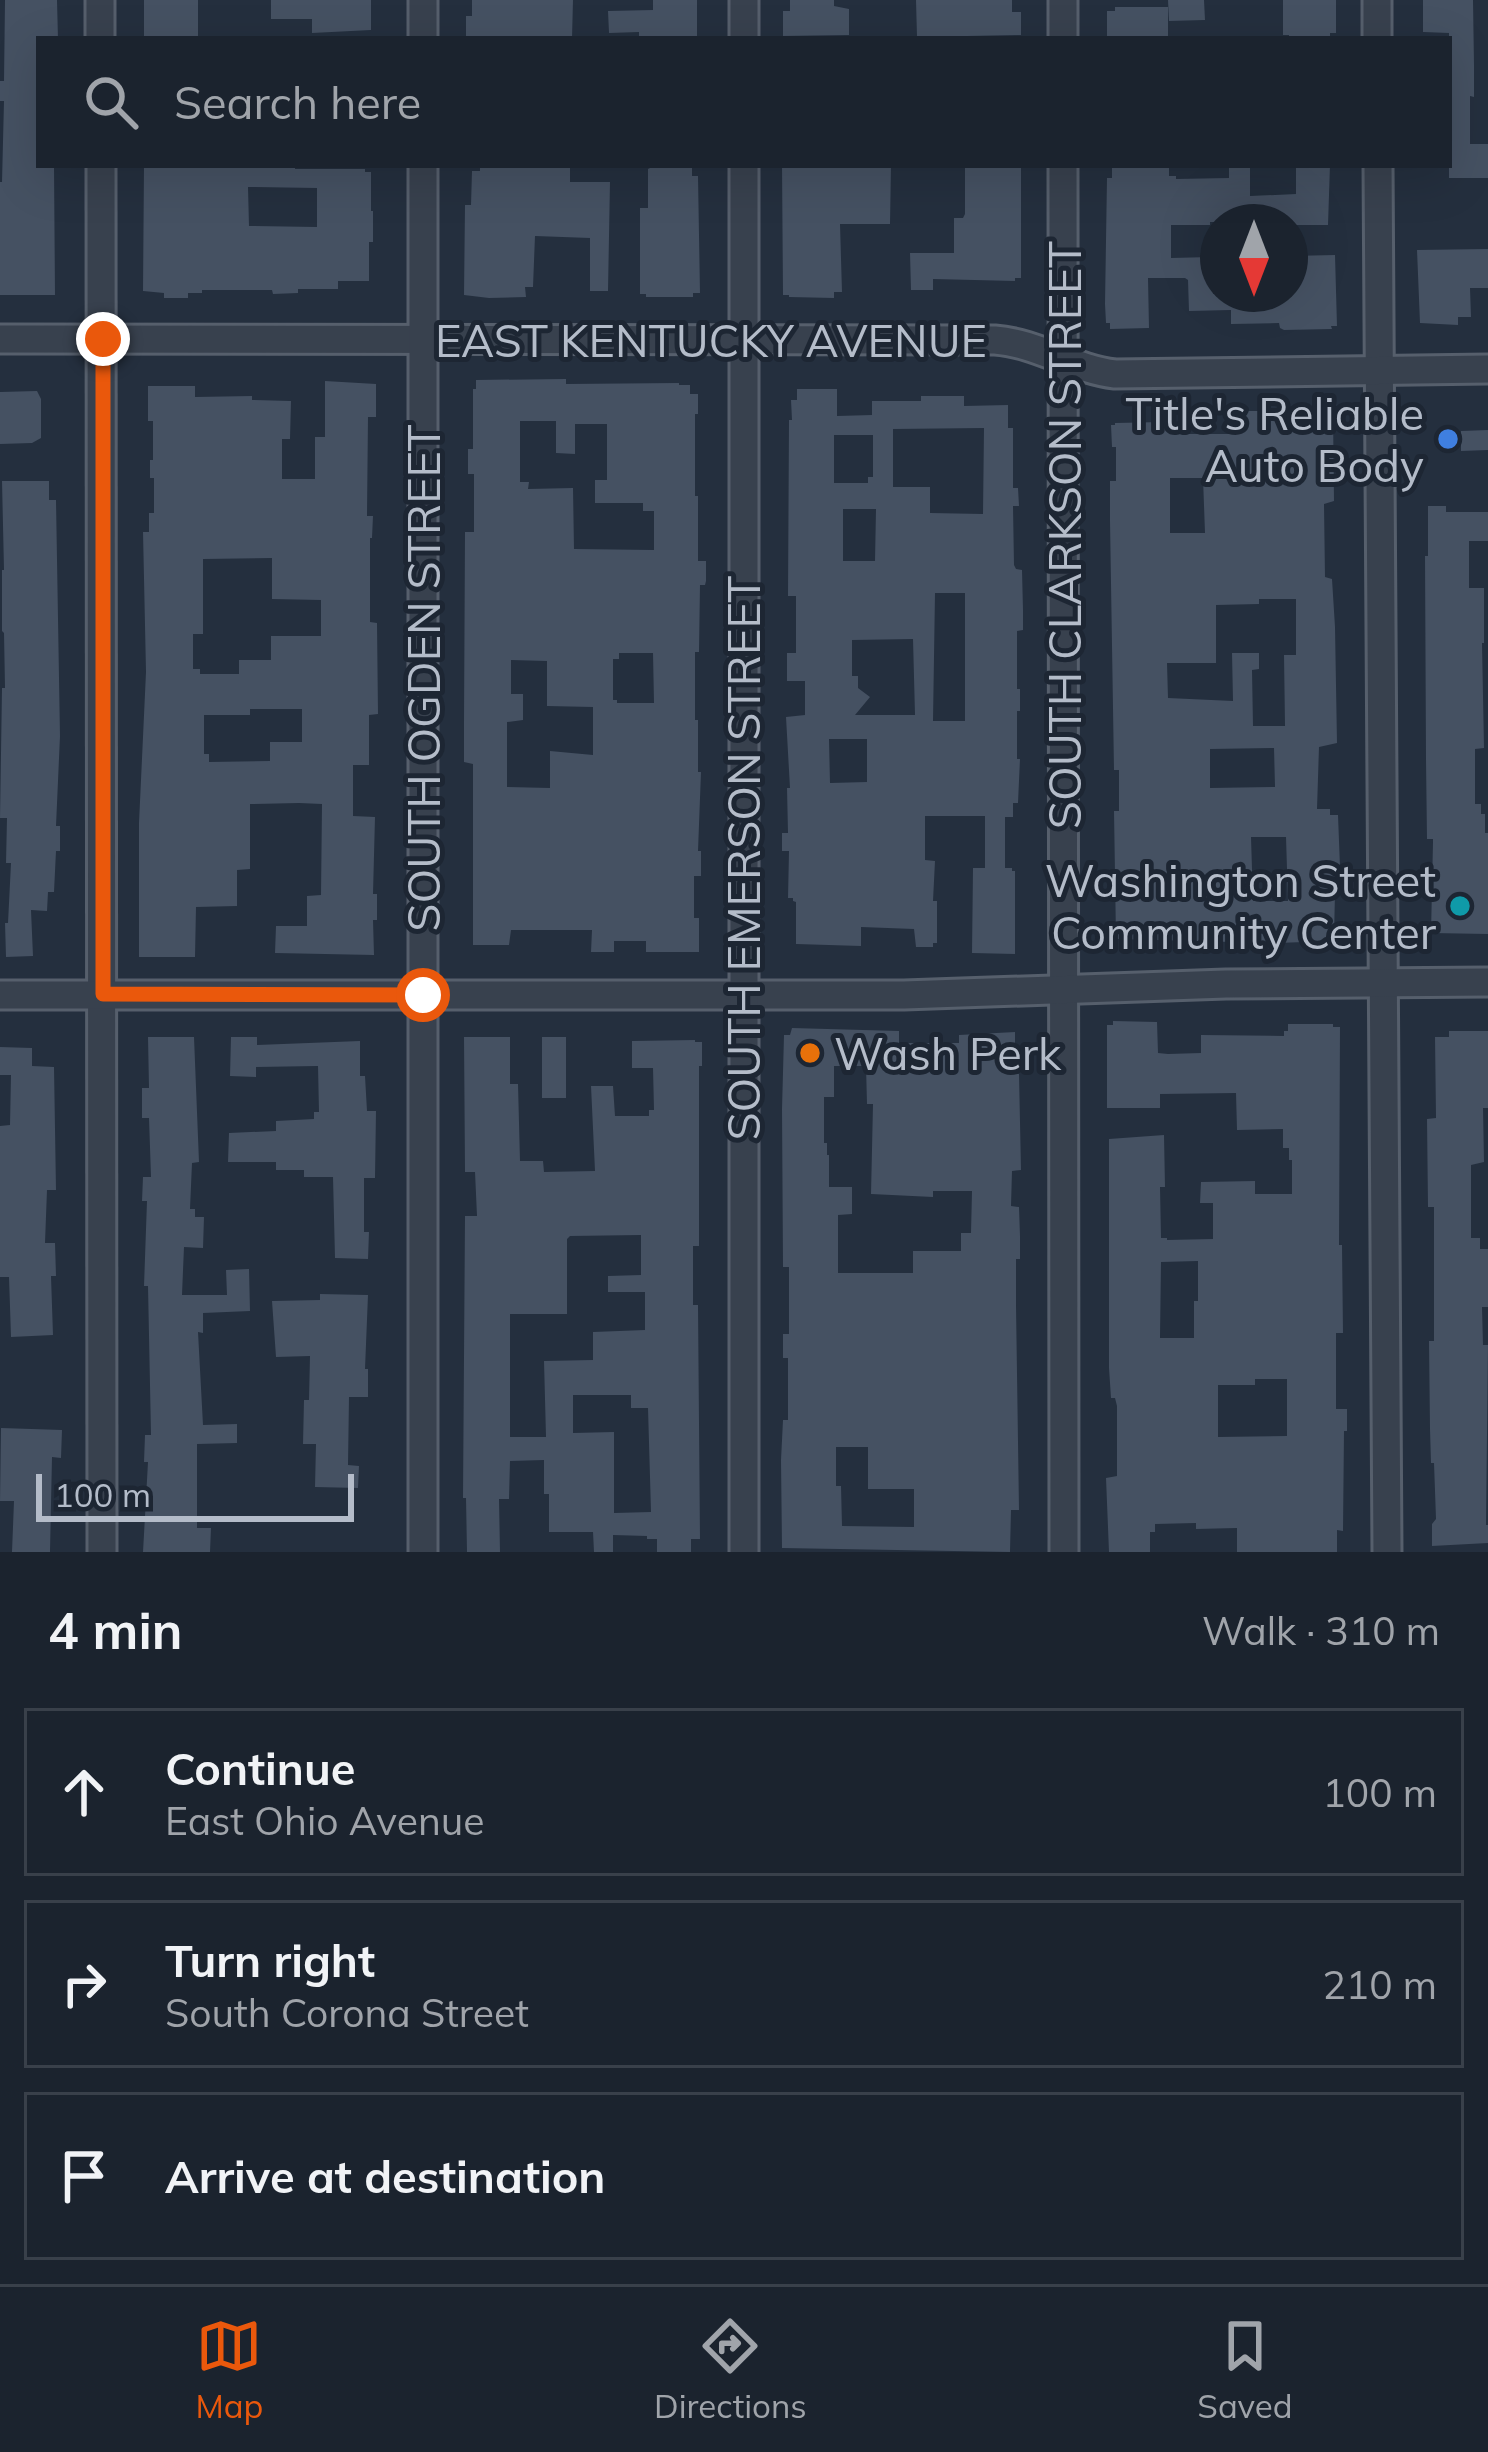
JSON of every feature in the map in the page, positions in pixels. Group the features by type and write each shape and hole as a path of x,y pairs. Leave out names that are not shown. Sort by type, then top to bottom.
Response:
{"street":[{"path":"100,0 100,36"},
{"path":"423,0 423,36"},
{"path":"744,0 744,36"},
{"path":"1063,0 1063,36"},
{"path":"1377,0 1377,36"},
{"path":"101,168 102,1552"},
{"name":"SOUTH OGDEN STREET","path":"423,168 423,1552"},
{"name":"SOUTH EMERSON STREET","path":"744,168 744,1552"},
{"name":"SOUTH CLARKSON STREET","path":"1064,168 1064,1552"},
{"path":"1378,168 1387,1552"},
{"name":"EAST KENTUCKY AVENUE","path":"0,339 995,340 1107,373 1133,375 1488,369"},
{"path":"0,995 742,996 1488,982"}],"building":[{"path":"5,0 57,0 58,36 36,36 36,168 54,168 55,295 0,295 4,101 0,101 0,81 4,81"},
{"path":"144,0 198,0 198,36 144,36"},
{"path":"271,0 371,0 371,30 312,33 312,19 271,19"},
{"path":"472,0 573,0 572,36 466,36 466,16 472,16"},
{"path":"653,0 697,0 697,36 609,33 608,11 653,10"},
{"path":"790,0 834,0 834,6 849,9 849,35 783,36 783,11 790,11"},
{"path":"916,0 1012,0 1012,12 1021,12 1021,35 917,36"},
{"path":"1168,0 1204,0 1205,20 1169,21"},
{"path":"1283,0 1336,0 1336,33 1283,35"},
{"path":"1423,0 1473,0 1470,144 1488,144 1488,178 1449,178 1452,36 1423,32"},
{"path":"1115,7 1168,7 1168,36 1107,36 1107,11"},
{"path":"144,168 371,172 369,281 338,281 338,289 298,289 298,293 202,290 188,293 188,298 164,298 164,293 143,291","holes":["248,187 317,188 317,227 249,226"]},
{"path":"570,168 570,182 610,182 608,291 590,291 590,238 535,236 533,287 525,287 526,297 464,295 465,205 471,205 472,171"},
{"path":"692,168 692,176 698,176 700,293 693,297 640,294 640,208 648,208 648,169"},
{"path":"782,168 891,168 890,224 840,224 842,292 834,292 834,298 783,295"},
{"path":"965,168 1021,168 1021,278 933,279 933,290 911,290 910,253 954,253 954,218 965,214"},
{"path":"1112,168 1169,168 1169,176 1176,179 1229,178 1229,168 1250,168 1250,196 1296,194 1296,168 1330,168 1328,225 1308,225 1308,204 1200,204 1200,225 1171,225 1171,258 1200,257 1200,311 1189,311 1185,278 1148,278 1149,328 1110,329 1105,304 1107,178 1112,178"},
{"path":"1488,249 1488,288 1470,288 1471,317 1458,317 1458,325 1420,323 1417,250"},
{"path":"1335,255 1337,326 1284,330 1279,323 1231,324 1231,312 1308,312 1308,256"},
{"path":"476,380 679,383 690,385 690,394 698,394 698,561 706,561 705,585 700,585 699,652 695,652 701,876 694,876 694,918 699,918 699,952 646,952 646,941 614,941 614,952 591,952 592,930 511,930 509,945 473,945 473,764 464,762 465,532 474,532 474,474 468,474 468,449 473,449","holes":["520,421 556,421 556,453 575,454 575,424 607,424 607,480 595,480 595,503 643,503 643,511 654,511 654,550 574,549 573,488 528,489 529,482 520,482","619,653 653,653 654,703 613,700 613,659 619,659","511,660 547,661 547,706 593,707 593,755 550,751 550,788 507,787 507,722 523,720 523,694 511,694"]},
{"path":"325,381 376,384 376,417 368,417 367,516 373,516 370,622 377,623 378,714 369,715 369,765 353,765 353,816 375,817 374,955 275,953 276,926 307,926 307,896 321,895 322,804 299,803 250,804 250,869 237,870 237,906 196,907 195,957 139,957 146,672 143,532 149,532 149,513 154,513 148,386 195,386 195,397 291,401 290,439 282,439 282,479 315,479 315,437 325,437","holes":["272,558 272,599 321,600 321,636 271,636 271,660 239,660 239,674 200,674 200,669 193,669 193,634 203,634 203,559","250,709 302,709 302,742 270,742 270,761 209,762 209,754 204,754 204,715 250,715"]},
{"path":"797,389 837,389 837,416 872,415 872,401 921,401 921,396 964,396 964,406 1008,405 1008,428 1013,428 1013,488 1018,488 1019,506 1013,506 1014,565 1022,570 1023,610 1023,630 1017,631 1018,803 1013,803 1013,817 1005,817 1005,868 1015,871 1015,954 972,953 973,868 985,868 985,816 925,816 925,860 935,861 937,943 933,947 916,947 914,929 861,927 861,946 796,944 796,902 788,898 789,851 782,851 782,833 788,833 790,788 786,717 805,715 805,681 787,681 787,653 796,653 796,596 788,596 789,420 791,400 797,400","holes":["984,428 983,514 930,513 930,487 893,487 893,429","834,435 873,435 873,477 868,477 868,483 834,483","843,509 876,509 875,561 843,561","935,593 965,593 965,721 933,721","913,639 915,715 855,715 870,697 858,688 858,676 852,676 852,640","829,739 867,739 867,782 830,783"]},
{"path":"37,391 41,438 32,443 0,444 0,392"},
{"path":"1232,411 1333,412 1334,501 1324,504 1325,577 1332,579 1335,627 1337,743 1319,747 1317,809 1338,815 1341,893 1335,893 1334,937 1332,941 1277,943 1116,939 1114,811 1119,811 1119,770 1114,770 1110,481 1116,481 1116,447 1112,447 1111,425 1163,422 1170,434 1232,434","holes":["1170,478 1203,478 1205,533 1170,533","1259,599 1296,599 1296,655 1284,655 1285,726 1253,726 1252,670 1259,669 1259,653 1232,653 1233,701 1168,698 1167,663 1216,663 1216,605 1259,604","1274,748 1275,787 1210,788 1210,749","1251,837 1286,837 1288,901 1253,901"]},
{"path":"1488,430 1488,450 1461,451 1461,431"},
{"path":"2,481 49,481 49,500 56,500 60,736 56,826 60,826 60,851 56,851 54,892 48,892 47,911 31,910 33,956 6,957 11,863 6,863 7,818 0,818 5,688"},
{"path":"1428,506 1446,506 1446,512 1488,512 1488,541 1469,541 1469,588 1484,588 1484,748 1475,749 1475,804 1481,804 1488,833 1488,934 1431,933 1433,839 1427,839 1426,760"},
{"path":"1113,1021 1157,1022 1158,1053 1168,1054 1201,1053 1201,1035 1284,1036 1288,1024 1340,1027 1343,1333 1336,1333 1336,1409 1347,1409 1347,1431 1343,1531 1337,1530 1337,1552 1237,1552 1237,1528 1196,1529 1196,1523 1155,1524 1150,1552 1109,1552 1106,1478 1117,1476 1117,1406 1111,1398 1109,1368 1109,1139 1164,1135 1161,1238 1167,1240 1213,1239 1213,1203 1200,1203 1201,1182 1255,1181 1255,1194 1292,1194 1292,1160 1289,1148 1283,1148 1283,1129 1237,1130 1236,1093 1160,1094 1160,1108 1107,1108 1107,1025","holes":["1198,1261 1194,1338 1160,1338 1161,1262","1255,1379 1287,1379 1287,1436 1218,1437 1218,1385 1255,1385"]},
{"path":"792,1028 899,1031 899,1043 959,1043 959,1035 1015,1032 1021,1170 1012,1171 1011,1206 1019,1207 1020,1236 1020,1259 1016,1259 1019,1510 1011,1510 1010,1552 782,1548 781,1460 783,1420 788,1420 783,1334 789,1334 789,1267 783,1267 782,1109 784,1035 790,1035","holes":["834,1066 866,1066 867,1104 873,1104 871,1194 933,1197 933,1191 972,1191 971,1233 961,1233 961,1251 913,1251 913,1273 838,1273 838,1215 852,1214 852,1187 829,1187 824,1097 834,1097","836,1447 868,1447 868,1489 914,1489 914,1527 842,1526"]},
{"path":"1449,1031 1488,1031 1484,1162 1471,1165 1471,1238 1480,1238 1480,1249 1488,1249 1488,1307 1482,1307 1483,1345 1488,1345 1488,1543 1432,1546 1436,1519 1429,1341 1434,1341 1434,1207 1428,1207 1427,1119 1436,1118 1435,1037 1449,1037"},
{"path":"148,1037 194,1037 199,1162 192,1163 190,1209 195,1209 195,1217 204,1217 203,1248 184,1247 182,1295 227,1295 226,1270 249,1269 250,1311 203,1313 203,1333 198,1332 203,1425 237,1424 237,1443 197,1444 197,1528 211,1528 210,1552 143,1552 145,1435 151,1435 148,1286 144,1286 147,1201 142,1201 143,1177 151,1177 149,1118 142,1118 142,1088 149,1088"},
{"path":"231,1037 257,1037 257,1045 360,1041 367,1111 376,1111 375,1178 364,1178 368,1259 335,1258 333,1177 276,1170 276,1162 228,1162 229,1133 276,1131 276,1121 314,1119 314,1112 319,1112 318,1066 256,1067 256,1077 230,1076"},
{"path":"464,1037 510,1037 510,1084 518,1084 520,1161 543,1161 544,1172 595,1171 591,1086 613,1086 615,1116 649,1116 649,1110 654,1110 653,1068 632,1068 632,1041 702,1042 699,1246 693,1246 700,1539 691,1539 691,1552 657,1552 657,1539 613,1535 613,1552 594,1552 593,1532 549,1532 544,1460 510,1461 509,1499 499,1499 500,1552 467,1552 463,1498 465,1216 477,1216 475,1172 465,1172","holes":["641,1235 641,1275 608,1276 608,1292 645,1292 645,1330 593,1332 593,1360 544,1361 546,1437 510,1437 510,1314 567,1314 570,1236","573,1395 631,1395 631,1408 648,1408 651,1512 614,1513 614,1432 573,1433"]},
{"path":"542,1037 566,1037 566,1098 542,1098"},
{"path":"0,1047 32,1048 32,1066 54,1067 56,1190 47,1190 45,1243 55,1243 53,1335 11,1337 9,1277 0,1277 0,1126 10,1125 11,1075 0,1075"},
{"path":"320,1294 368,1295 368,1397 349,1397 348,1465 359,1466 358,1488 315,1487 316,1444 303,1444 310,1356 276,1357 272,1301 320,1300"},
{"path":"1,1428 62,1430 61,1458 52,1457 50,1552 12,1552 14,1501 0,1501"}],"place":[{"name":"Title's Reliable Auto Body","path":"1448,439"},
{"name":"Washington Street Community Center","path":"1460,906"},
{"name":"Wash Perk","path":"810,1053"}],"route":[{"path":"103,339 103,994 423,995"}]}
